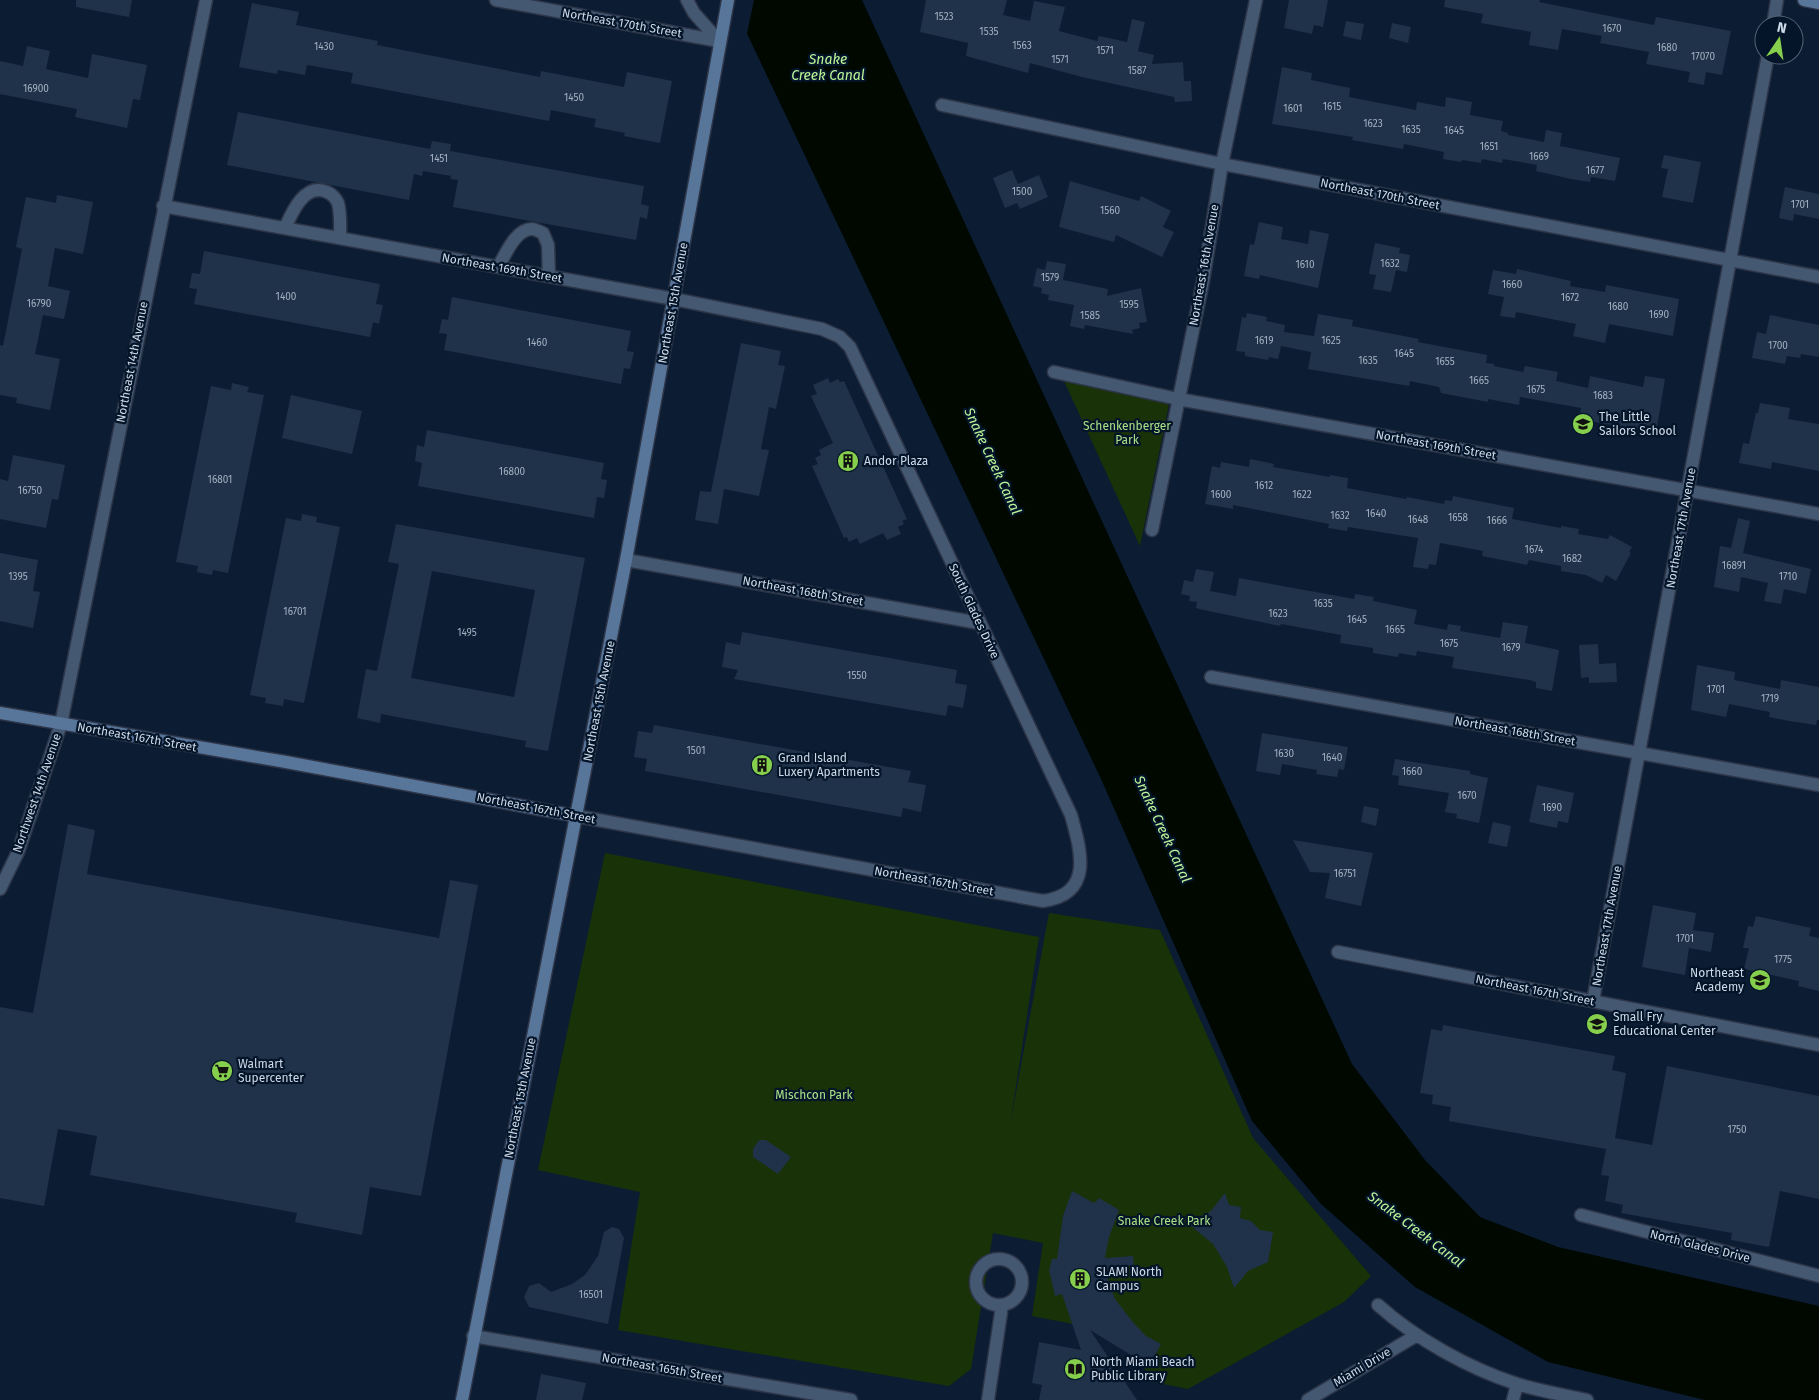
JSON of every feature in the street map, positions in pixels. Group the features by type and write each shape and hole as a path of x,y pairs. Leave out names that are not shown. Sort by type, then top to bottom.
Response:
{"street":[{"name":"Northeast 14th Avenue","path":"61,724 163,206 206,0"},
{"name":"Northeast 170th Street","path":"496,0 719,41"},
{"path":"688,0 694,13 719,41"},
{"name":"Northeast 15th Avenue","path":"462,1400 626,560 719,41 728,0"},
{"name":"Northeast 16th Avenue","path":"1152,530 1203,281 1222,164 1256,0"},
{"path":"1775,15 1777,0"},
{"path":"1804,0 1819,3"},
{"name":"Northeast 17th Avenue","path":"1593,1001 1638,752 1664,626 1687,489 1766,65"},
{"name":"Northeast 170th Street","path":"942,105 1222,164 1819,277"},
{"path":"285,228 293,209 304,196 313,191 322,190 330,193 337,202 340,238"},
{"name":"Northeast 169th Street","path":"163,206 674,299 822,330 840,337"},
{"path":"498,267 518,237 523,232 531,229 543,233 548,245 549,276"},
{"name":"South Glades Drive","path":"840,337 850,347 1071,814 1081,860 1077,882 1070,892"},
{"name":"Northeast 169th Street","path":"1054,372 1178,399 1819,514"},
{"name":"Northeast 168th Street","path":"626,560 979,623"},
{"name":"Northeast 168th Street","path":"1211,678 1819,785"},
{"name":"Northeast 167th Street","path":"0,713 286,762 1043,901 1058,899 1070,892"},
{"name":"Northwest 14th Avenue","path":"0,890 18,852 61,724"},
{"name":"Northeast 167th Street","path":"1338,952 1819,1045"},
{"name":"North Glades Drive","path":"1581,1215 1819,1276"},
{"path":"1378,1305 1396,1321 1417,1335 1468,1363 1516,1384 1587,1400"},
{"path":"988,1400 1002,1306"},
{"name":"Miami Drive","path":"1308,1400 1417,1335"},
{"name":"Northeast 165th Street","path":"473,1336 851,1400"},
{"path":"1514,1400 1516,1384"}],"green space":[{"name":"Schenkenberger Park","path":"1064,381 1169,404 1140,546"},
{"name":"Mischcon Park","path":"605,853 1039,937 1010,1125 1049,913 1160,930 1253,1138 1371,1276 1344,1302 1188,1389 1158,1383 1109,1331 1032,1316 1043,1243 993,1233 971,1369 949,1386 618,1330 640,1192 538,1170"}],"water":[{"name":"Snake Creek Canal","path":"731,0 862,0 1352,1064 1425,1160 1480,1217 1558,1247 1819,1306 1819,1400 1705,1400 1548,1362 1415,1287 1321,1204 1252,1121 1101,779"}],"pier":[{"path":"729,0 754,0 746,38"}],"building":[{"path":"76,0 132,0 129,17 76,7"},
{"path":"926,0 1007,0 1003,15 1030,21 1034,1 1065,7 1059,31 1097,41 1099,36 1127,42 1132,19 1145,22 1138,51 1154,55 1152,64 1183,62 1184,81 1191,81 1192,101 1175,102 1174,97 1082,77 1030,63 1028,73 966,56 968,43 920,32"},
{"path":"1289,0 1328,0 1323,27 1314,25 1312,34 1284,28"},
{"path":"1445,0 1540,0 1539,2 1654,25 1656,17 1731,31 1722,75 1706,72 1704,85 1688,82 1690,72 1646,64 1649,52 1600,43 1602,36 1562,29 1558,50 1529,45 1531,32 1481,23 1483,14 1444,7"},
{"path":"252,3 299,12 296,25 378,41 377,45 540,77 541,71 624,87 627,72 672,81 660,143 624,136 625,133 594,127 596,119 551,110 549,121 351,83 353,73 307,65 305,75 278,70 277,74 239,67"},
{"path":"1346,21 1364,24 1361,40 1343,36"},
{"path":"1392,23 1411,27 1408,43 1389,38"},
{"path":"27,46 50,51 46,69 88,78 92,54 147,65 140,100 133,99 127,128 75,117 77,109 0,94 0,61 23,66"},
{"path":"1282,67 1312,73 1311,80 1350,88 1349,97 1416,110 1417,102 1445,107 1446,97 1472,102 1470,115 1503,121 1501,131 1508,133 1508,135 1544,142 1546,130 1562,133 1560,146 1620,158 1615,181 1591,177 1590,182 1571,179 1536,171 1537,165 1503,159 1502,163 1482,159 1481,163 1462,160 1461,162 1443,159 1444,152 1404,144 1403,149 1352,140 1353,137 1272,124"},
{"path":"238,112 430,149 432,141 451,144 450,151 644,186 641,204 649,206 647,219 640,217 636,240 453,207 458,180 450,179 451,176 423,171 422,176 414,174 409,200 227,165"},
{"path":"1664,155 1701,162 1693,203 1662,197 1668,169 1661,168"},
{"path":"1012,170 1018,184 1039,175 1048,197 1020,209 1017,203 1005,208 993,178"},
{"path":"1070,181 1139,201 1141,196 1171,211 1163,227 1174,232 1162,257 1116,235 1114,242 1059,227"},
{"path":"1785,187 1819,194 1819,219 1794,214 1793,221 1779,218"},
{"path":"57,195 93,202 83,254 55,248 48,286 70,291 64,319 43,315 35,354 60,359 50,410 16,403 17,398 0,395 0,345 3,346 22,249 16,247 26,197 56,203"},
{"path":"1259,222 1283,227 1281,239 1308,244 1310,230 1329,234 1318,288 1260,275 1259,279 1244,276 1250,244 1254,245"},
{"path":"1375,243 1400,248 1399,253 1410,255 1407,272 1396,270 1391,292 1373,289 1376,275 1369,274"},
{"path":"204,251 380,284 376,304 383,305 379,324 373,322 370,337 194,304 197,289 189,288 192,273 200,274"},
{"path":"1047,261 1066,264 1063,280 1108,289 1107,296 1141,288 1147,322 1139,323 1140,328 1132,330 1133,334 1085,325 1084,329 1070,326 1074,305 1048,300 1049,295 1041,293 1042,288 1033,286 1037,268 1045,270"},
{"path":"1517,269 1571,281 1570,286 1605,292 1606,285 1679,299 1673,336 1609,324 1605,343 1573,336 1576,324 1516,312 1515,318 1500,316 1504,297 1488,294 1493,270 1516,274"},
{"path":"452,297 631,331 627,351 634,352 630,369 624,368 621,384 444,350 447,334 439,333 442,319 448,320"},
{"path":"1247,313 1267,317 1266,321 1285,325 1284,332 1314,336 1318,314 1353,320 1352,326 1419,339 1418,342 1487,355 1486,363 1494,364 1494,366 1523,372 1525,366 1558,372 1556,381 1588,388 1590,376 1643,387 1645,376 1665,379 1657,427 1640,424 1639,430 1579,419 1581,408 1520,397 1519,405 1488,399 1488,402 1441,393 1439,387 1410,381 1409,386 1308,369 1311,352 1281,346 1278,359 1269,357 1268,360 1245,356 1245,352 1236,351 1242,317 1246,318"},
{"path":"1770,315 1819,325 1819,357 1801,354 1800,358 1787,356 1785,364 1752,358 1757,332 1766,334"},
{"path":"741,343 781,351 778,365 785,366 776,409 769,407 761,449 769,450 759,496 724,489 718,524 695,520 700,491 711,492"},
{"name":"Andor Plaza","path":"828,378 830,383 838,379 840,382 844,381 907,519 902,521 904,524 898,527 901,534 887,540 883,533 860,544 857,538 849,542 847,537 844,538 812,466 818,464 815,458 821,455 819,450 833,443 811,396 817,394 813,385"},
{"path":"232,383 249,387 247,392 264,395 228,573 213,570 212,575 197,572 198,566 176,562 211,386 231,390"},
{"path":"291,395 362,411 352,454 282,438"},
{"path":"1760,403 1790,408 1788,419 1819,424 1819,471 1772,462 1771,469 1739,463 1743,443 1749,444"},
{"path":"427,430 604,463 601,479 607,480 604,498 597,497 594,518 418,486 422,463 415,461 417,445 424,447"},
{"path":"13,455 65,465 58,500 52,499 46,528 0,519 0,479 8,481"},
{"path":"1250,459 1274,464 1273,467 1330,477 1330,475 1348,478 1347,488 1406,499 1407,497 1444,504 1445,500 1452,501 1453,496 1514,508 1512,519 1561,528 1561,526 1579,529 1578,534 1608,539 1610,535 1632,547 1629,552 1631,553 1616,581 1606,575 1602,583 1586,575 1561,571 1561,566 1529,560 1527,565 1482,556 1483,551 1440,543 1436,565 1429,564 1428,569 1413,567 1418,538 1348,527 1347,531 1328,528 1329,524 1233,505 1233,509 1205,504 1212,466 1220,468 1221,462 1249,467"},
{"path":"302,514 317,517 316,522 340,527 304,703 284,699 283,706 265,703 266,698 250,695 286,518 301,521"},
{"path":"1738,518 1750,521 1743,553 1811,569 1806,594 1784,589 1781,604 1764,601 1768,583 1741,577 1739,592 1714,587 1720,546 1731,548"},
{"path":"396,524 585,558 548,751 525,747 526,741 381,714 380,723 357,718 366,669 377,671 399,564 388,562","holes":["432,571 535,590 514,697 411,678"]},
{"path":"0,553 38,560 33,591 40,592 33,628 0,621"},
{"path":"1196,569 1214,572 1210,591 1236,596 1239,578 1354,599 1355,594 1374,597 1373,601 1417,610 1414,624 1447,630 1448,624 1461,626 1460,631 1500,638 1503,622 1528,626 1525,643 1559,650 1552,691 1536,688 1536,682 1530,680 1452,668 1454,657 1417,651 1416,656 1399,653 1398,657 1373,653 1373,648 1340,643 1341,635 1281,624 1280,626 1196,608 1197,602 1189,601 1190,596 1181,594 1184,580 1193,582"},
{"path":"742,632 957,670 955,683 967,685 963,708 948,705 946,716 734,679 738,670 722,667 726,642 740,645"},
{"path":"1598,644 1599,664 1616,663 1617,682 1589,683 1589,677 1581,678 1579,645"},
{"path":"1697,665 1735,672 1734,680 1780,689 1781,680 1819,687 1819,720 1817,720 1816,725 1789,721 1769,717 1770,712 1729,704 1726,717 1691,710"},
{"name":"Grand Island Luxery Apartments","path":"654,725 911,771 908,782 926,785 921,812 903,808 901,817 645,771 647,759 634,757 638,731 652,733"},
{"path":"1262,733 1348,747 1344,770 1339,769 1337,777 1316,774 1317,770 1282,764 1280,775 1256,771"},
{"path":"1395,759 1470,771 1470,774 1488,778 1479,823 1456,818 1457,814 1445,812 1449,793 1398,785 1399,776 1392,775"},
{"path":"1537,785 1574,793 1568,823 1558,821 1557,828 1529,822"},
{"path":"1364,806 1379,809 1376,826 1361,822"},
{"path":"1493,822 1511,826 1507,847 1488,843"},
{"name":"Walmart Supercenter","path":"68,824 95,830 87,874 439,938 450,880 478,885 421,1196 370,1187 362,1235 295,1222 297,1213 90,1175 97,1136 58,1129 44,1206 0,1198 0,1007 33,1013"},
{"path":"1293,840 1373,853 1361,906 1325,898 1330,873 1310,872"},
{"path":"1653,905 1696,913 1693,930 1714,933 1711,952 1689,948 1685,975 1642,967"},
{"path":"1756,916 1811,928 1809,936 1819,938 1819,991 1798,986 1799,981 1744,969 1749,948 1743,948 1748,926 1753,927"},
{"path":"1443,1025 1615,1056 1612,1070 1626,1073 1615,1138 1652,1145 1667,1066 1819,1096 1819,1199 1780,1191 1769,1247 1731,1240 1732,1233 1621,1213 1623,1205 1605,1201 1609,1176 1601,1175 1606,1149 1449,1121 1451,1107 1432,1104 1433,1095 1420,1093 1431,1029 1442,1031"},
{"path":"759,1140 766,1140 791,1157 778,1174 753,1157 753,1149"},
{"path":"1072,1191 1094,1203 1099,1198 1119,1210 1109,1237 1105,1258 1133,1256 1134,1265 1105,1271 1115,1299 1146,1336 1161,1344 1149,1366 1090,1330 1137,1400 1039,1400 1042,1385 1032,1383 1039,1342 1081,1350 1062,1294 1055,1296 1049,1270 1052,1259 1057,1259 1063,1216"},
{"path":"1225,1193 1229,1205 1241,1207 1240,1218 1251,1221 1260,1230 1273,1232 1268,1262 1248,1271 1234,1288 1227,1267 1213,1244 1184,1220 1200,1217 1210,1212"},
{"path":"612,1227 619,1229 624,1238 608,1324 529,1307 524,1297 529,1286 539,1283 551,1292 572,1284 585,1275 598,1256 604,1232"},
{"path":"541,1374 586,1383 582,1400 536,1400"}],"place":[{"name":"The Little Sailors School","path":"1583,424"},
{"name":"Andor Plaza","path":"848,461"},
{"name":"Grand Island Luxery Apartments","path":"762,765"},
{"name":"Northeast Academy","path":"1760,980"},
{"name":"Small Fry Educational Center","path":"1597,1024"},
{"name":"Walmart Supercenter","path":"222,1071"},
{"name":"SLAM! North Campus","path":"1080,1279"},
{"name":"North Miami Beach Public Library","path":"1075,1369"}],"park label":[{"name":"Snake Creek Park","path":"1164,1221"}]}
